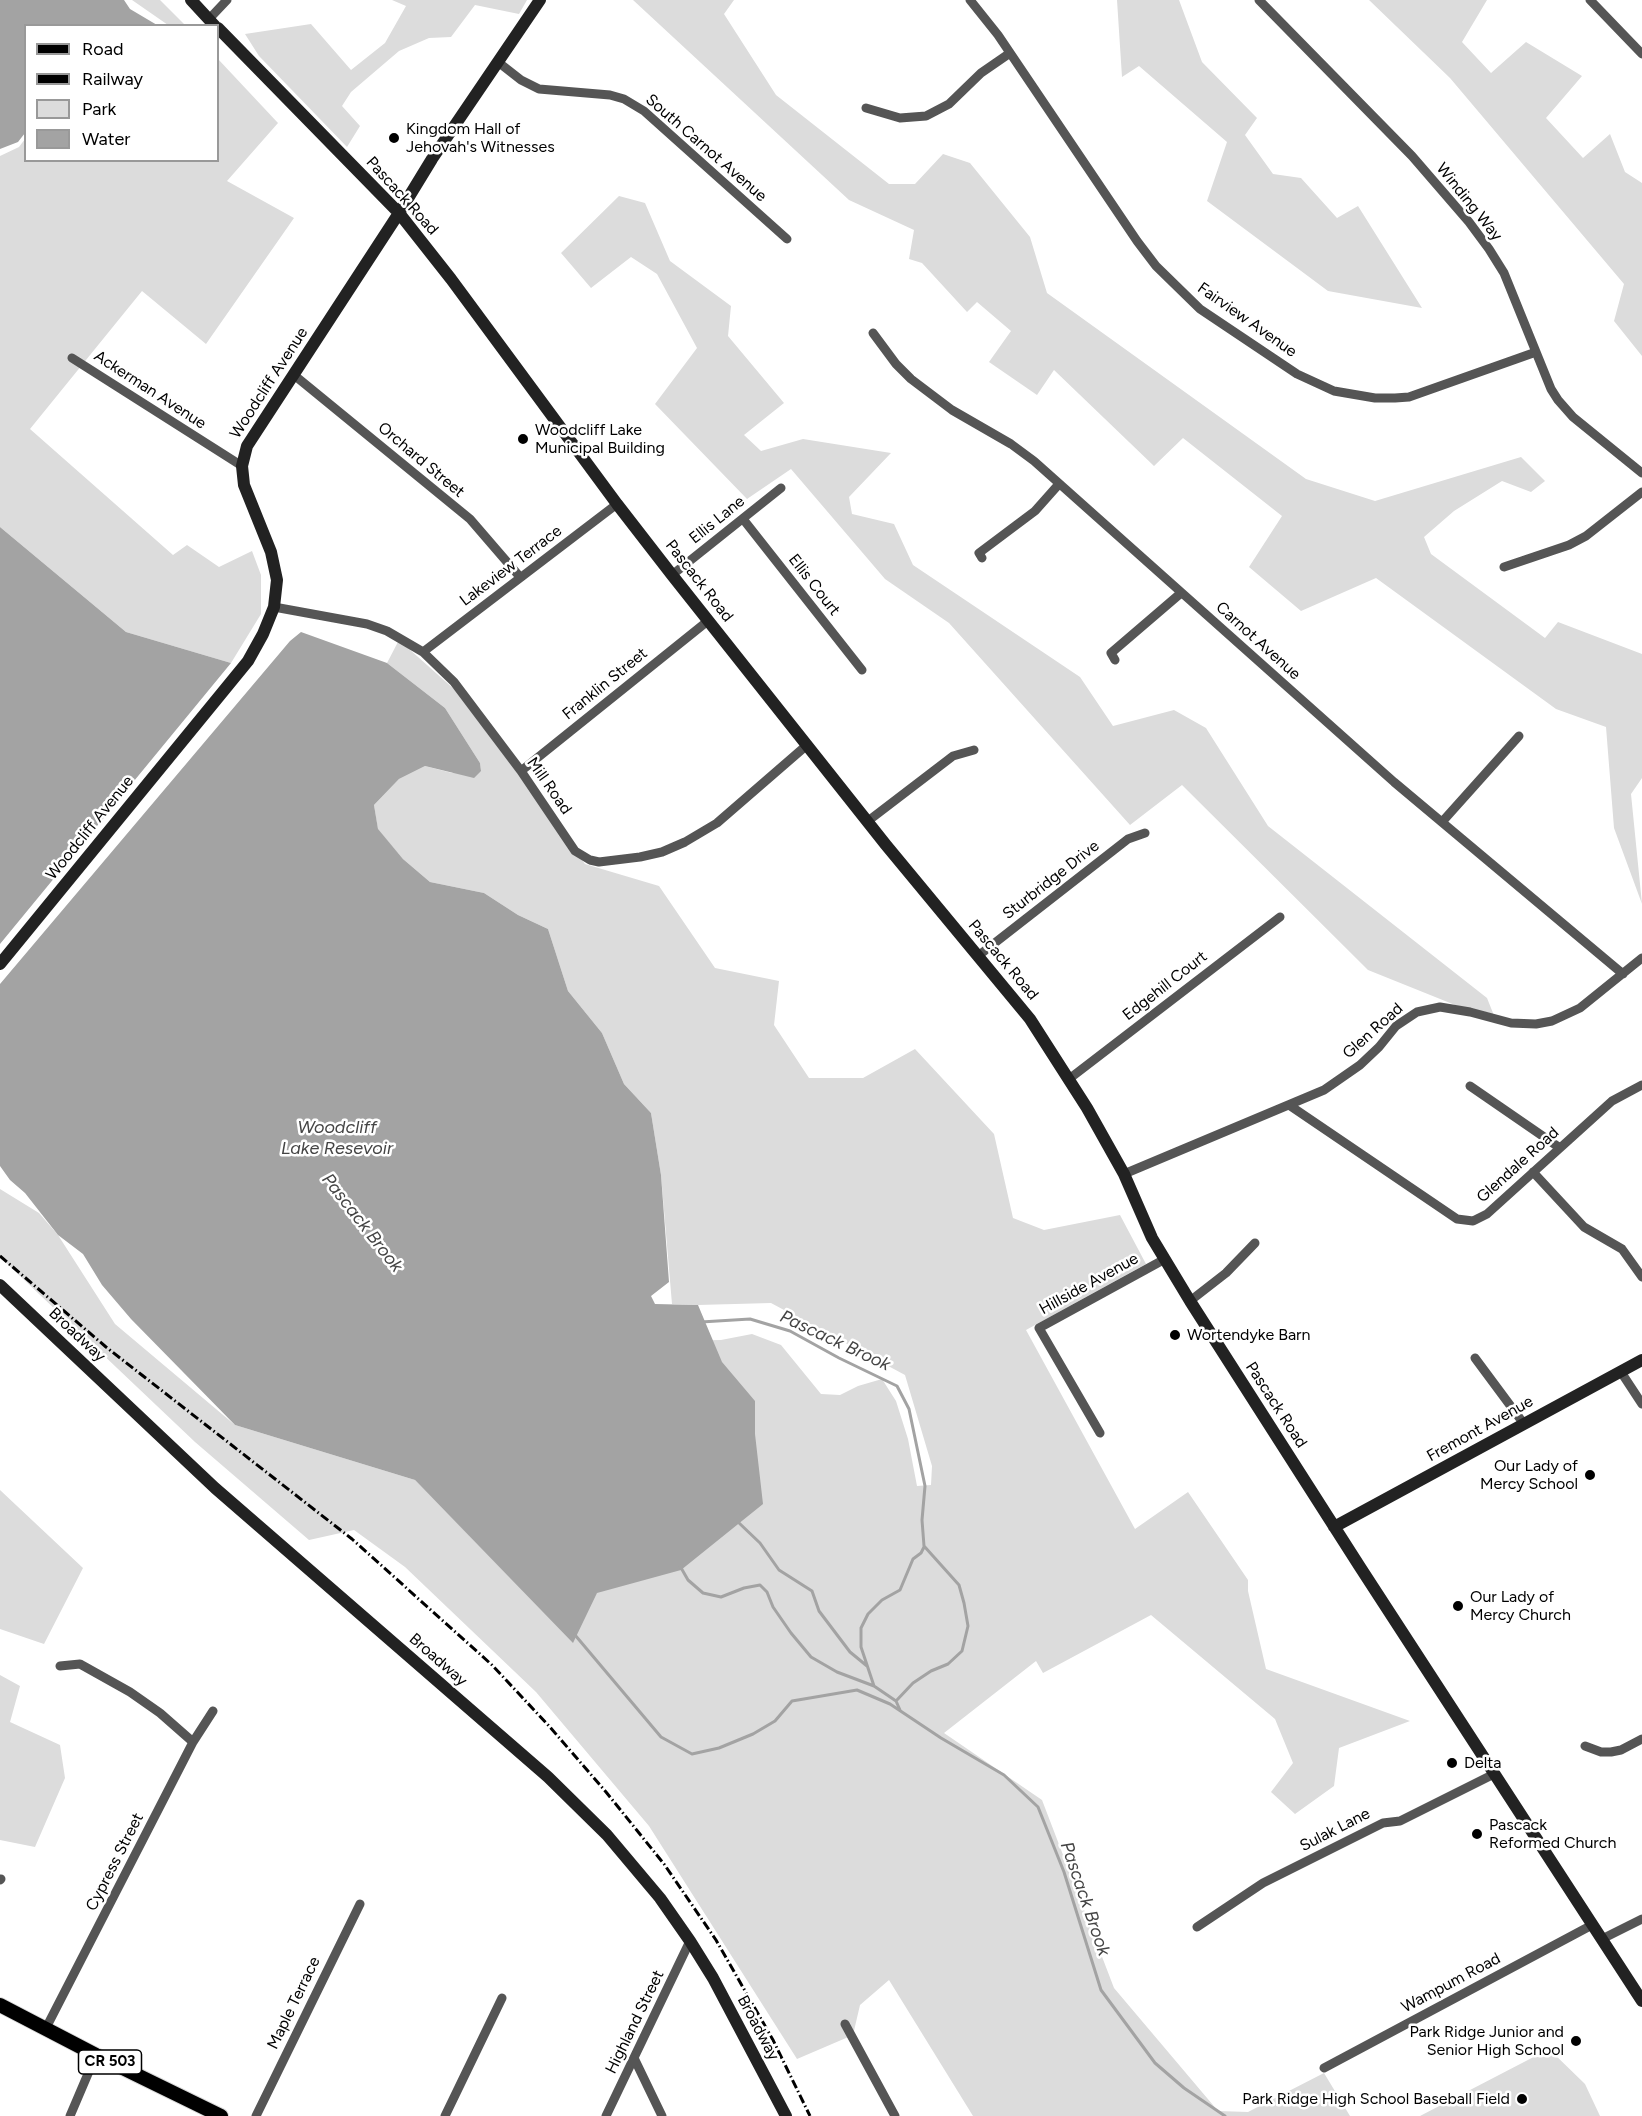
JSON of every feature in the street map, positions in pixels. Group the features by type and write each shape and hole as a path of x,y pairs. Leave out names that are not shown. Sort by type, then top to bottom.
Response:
{"main road":[{"name":"CR 503","path":"0,2005 221,2116"}],"street":[{"name":"Pascack Road","path":"190,0 214,24"},
{"path":"214,24 226,0"},
{"name":"Woodcliff Avenue","path":"0,964 248,661 263,634 274,607 277,580 275,566 244,485 242,466 247,446 432,159 540,0"},
{"name":"Fairview Avenue","path":"970,0 1010,53 1137,242 1156,266 1200,309 1297,374 1334,391 1364,397 1409,397 1536,352"},
{"name":"Winding Way","path":"1259,0 1412,156 1469,222 1503,273 1551,389 1567,411 1642,473"},
{"path":"1590,0 1642,54"},
{"name":"Pascack Road","path":"219,29 399,213 672,575 886,845 1030,1019 1069,1079 1124,1174 1152,1238 1190,1301 1642,2001"},
{"path":"866,108 900,118 926,116 949,104 992,64 1010,53"},
{"name":"South Carnot Avenue","path":"498,62 521,80 539,89 610,95 624,99 644,111 787,239"},
{"name":"Carnot Avenue","path":"873,333 896,364 931,396 1011,444 1059,484 1394,782 1623,974"},
{"name":"Ackerman Avenue","path":"72,358 242,466"},
{"name":"Orchard Street","path":"294,375 470,519 520,577"},
{"path":"982,558 979,553 1035,511 1059,484"},
{"name":"Ellis Lane","path":"672,575 781,488"},
{"path":"1504,567 1569,545 1586,536 1642,492"},
{"name":"Lakeview Terrace","path":"423,652 617,504"},
{"name":"Ellis Court","path":"743,519 862,670"},
{"path":"1115,660 1111,653 1181,592"},
{"name":"Mill Road","path":"274,607 366,624 396,636 423,652 454,682 521,771 575,851 598,862 662,852 693,838 717,823 807,745"},
{"name":"Franklin Street","path":"521,771 709,620"},
{"path":"1442,822 1520,736"},
{"path":"868,821 953,756 974,750"},
{"name":"Sturbridge Drive","path":"978,956 1128,839 1145,833"},
{"name":"Edgehill Court","path":"1069,1079 1280,917"},
{"name":"Glen Road","path":"1124,1174 1324,1090 1374,1052 1396,1026 1417,1012 1440,1007 1470,1011 1511,1023 1536,1024 1552,1021 1580,1008 1642,958"},
{"name":"Glendale Road","path":"1289,1105 1457,1219 1473,1221 1487,1214 1612,1101 1642,1085"},
{"path":"1470,1086 1560,1148"},
{"path":"1533,1172 1584,1227 1622,1249 1642,1277"},
{"path":"1190,1301 1226,1273 1255,1243"},
{"name":"Hillside Avenue","path":"1100,1433 1039,1328 1165,1259"},
{"name":"Broadway","path":"0,1285 215,1488 578,1805 634,1866 690,1941 713,1978 786,2116"},
{"path":"1475,1358 1524,1424"},
{"name":"Fremont Avenue","path":"1334,1527 1642,1360"},
{"path":"1621,1372 1642,1404"},
{"path":"60,1666 80,1664 130,1692 160,1713 193,1742"},
{"name":"Cypress Street","path":"46,2028 193,1742 213,1711"},
{"path":"1585,1746 1601,1752 1611,1752 1621,1750 1642,1739"},
{"name":"Sulak Lane","path":"1197,1927 1263,1883 1383,1822 1400,1821 1494,1774"},
{"name":"Maple Terrace","path":"256,2116 360,1904"},
{"path":"1602,1939 1642,1919"},
{"name":"Wampum Road","path":"1324,2068 1593,1925"},
{"name":"Highland Street","path":"606,2116 690,1941"},
{"path":"446,2116 502,1998"},
{"path":"845,2024 895,2116"},
{"path":"70,2116 96,2055"},
{"path":"634,2058 662,2116"}],"green space":[{"path":"132,0 160,0 184,24 167,24"},
{"path":"392,0 527,0 519,14 475,5 451,37 429,38 399,51 351,92 342,106 360,126 347,147 259,56 245,34 311,24 351,70 385,43 406,6"},
{"path":"633,0 734,0 724,14 776,95 889,184 915,184 943,154 970,163 1030,237 1047,293 1306,479 1375,501 1521,457 1545,481 1531,492 1502,481 1454,511 1424,537 1431,554 1545,638 1558,622 1642,654 1642,778 1631,794 1642,904 1614,828 1606,727 1556,709 1376,578 1301,611 1249,567 1282,516 1183,438 1154,466 1054,370 1037,395 989,362 1011,331 977,302 967,312 922,263 909,259 914,230 849,200"},
{"path":"1117,0 1179,0 1202,62 1257,118 1245,135 1273,174 1301,178 1337,218 1358,206 1422,308 1328,291 1207,201 1227,142 1139,66 1122,77"},
{"path":"1369,0 1487,0 1462,42 1491,73 1526,42 1582,76 1546,118 1583,158 1610,134 1625,172 1642,183 1642,356 1614,321 1624,284 1450,78"},
{"path":"219,60 278,123 227,181 294,218 206,344 142,291 30,429 173,555 187,545 219,567 252,551 261,575 261,614 231,663 126,632 0,527 0,156 19,147 24,140 24,162 219,162"},
{"path":"619,196 645,203 670,261 731,306 728,336 784,403 744,435 761,451 803,439 891,453 849,497 852,514 894,524 913,565 1080,677 1113,726 1174,710 1206,728 1268,826 1487,998 1495,1018 1470,1011 1368,970 1182,785 1130,825 949,623 885,579 791,469 747,499 655,404 697,348 657,274 631,257 591,288 561,253"},
{"path":"399,640 455,690 585,864 659,886 715,968 779,981 774,1025 809,1078 863,1078 915,1049 994,1134 1013,1218 1044,1230 1120,1215 1146,1264 1026,1330 1135,1529 1188,1492 1248,1580 1248,1591 1266,1669 1410,1721 1339,1748 1334,1786 1295,1814 1271,1792 1293,1763 1275,1719 1151,1615 1043,1673 1036,1661 944,1733 1042,1800 1114,1988 1218,2111 1248,2112 1324,2073 1350,2116 973,2116 889,1980 860,2005 853,2035 797,2059 649,1826 536,1692 405,1567 354,1530 309,1540 195,1442 0,1257 0,1189 39,1213 58,1235 115,1324 235,1425 415,1480 506,1573 663,1341 721,1340 752,1334 781,1345 821,1394 840,1395 858,1386 882,1379 896,1401 908,1439 917,1486 931,1485 932,1466 905,1375 771,1303 672,1304 661,1175 651,1113 624,1084 602,1033 568,991 548,929 518,915 484,893 430,882 403,859 378,830 374,805 399,779 425,766 452,773 481,771 480,763 445,708 387,663"},
{"path":"0,1490 83,1568 44,1644 0,1629"},
{"path":"0,1675 20,1686 10,1722 60,1745 65,1778 35,1847 0,1840"},
{"name":"Park Ridge High School Baseball Field","path":"1549,2049 1585,2084 1600,2116 1420,2116"}],"water":[{"path":"0,0 124,0 130,9 155,24 24,24 24,134 18,142 0,149"},
{"path":"0,527 126,632 231,663 0,944"},
{"name":"Woodcliff Lake Resevoir","path":"301,632 387,663 445,708 480,763 481,771 474,778 425,766 399,779 374,805 378,829 403,859 430,882 484,893 518,915 548,929 568,991 602,1033 624,1084 651,1113 661,1175 669,1282 651,1296 655,1304 698,1305 722,1362 755,1401 755,1434 763,1504 681,1570 597,1593 573,1643 415,1480 235,1425 131,1319 102,1285 83,1254 58,1235 0,1166 0,984 290,641"}],"waterway":[{"name":"Pascack Brook","path":"701,1322 750,1319 790,1331 897,1386 909,1409 925,1486 922,1520 924,1546 959,1585 968,1626 962,1651 948,1664 931,1671 913,1683 896,1701 900,1710"},
{"path":"738,1522 760,1543 779,1570 812,1591 819,1611 850,1652 867,1666"},
{"path":"874,1686 861,1647 861,1628 868,1614 882,1600 900,1590 913,1559 921,1553 924,1547"},
{"path":"680,1566 688,1580 703,1593 721,1597 744,1588 760,1585 767,1592 773,1607 791,1633 811,1657 837,1672 874,1686 896,1701"},
{"name":"Pascack Brook","path":"575,1635 661,1737 692,1754 719,1748 753,1734 775,1721 792,1701 857,1690 890,1704 941,1738 1004,1775 1038,1807 1064,1872 1101,1990 1155,2063 1184,2088 1225,2116"}],"railway":[{"path":"0,1256 106,1347 352,1539 492,1665 549,1726 664,1864 716,1940 773,2040 810,2116"}],"place":[{"name":"Kingdom Hall of Jehovah's Witnesses","path":"394,138"},
{"name":"Woodcliff Lake Municipal Building","path":"523,439"},
{"name":"Wortendyke Barn","path":"1175,1335"},
{"name":"Our Lady of Mercy School","path":"1590,1475"},
{"name":"Our Lady of Mercy Church","path":"1458,1606"},
{"name":"Delta","path":"1452,1763"},
{"name":"Pascack Reformed Church","path":"1477,1834"},
{"name":"Park Ridge Junior and Senior High School","path":"1576,2041"},
{"name":"Park Ridge High School Baseball Field","path":"1522,2099"}]}
